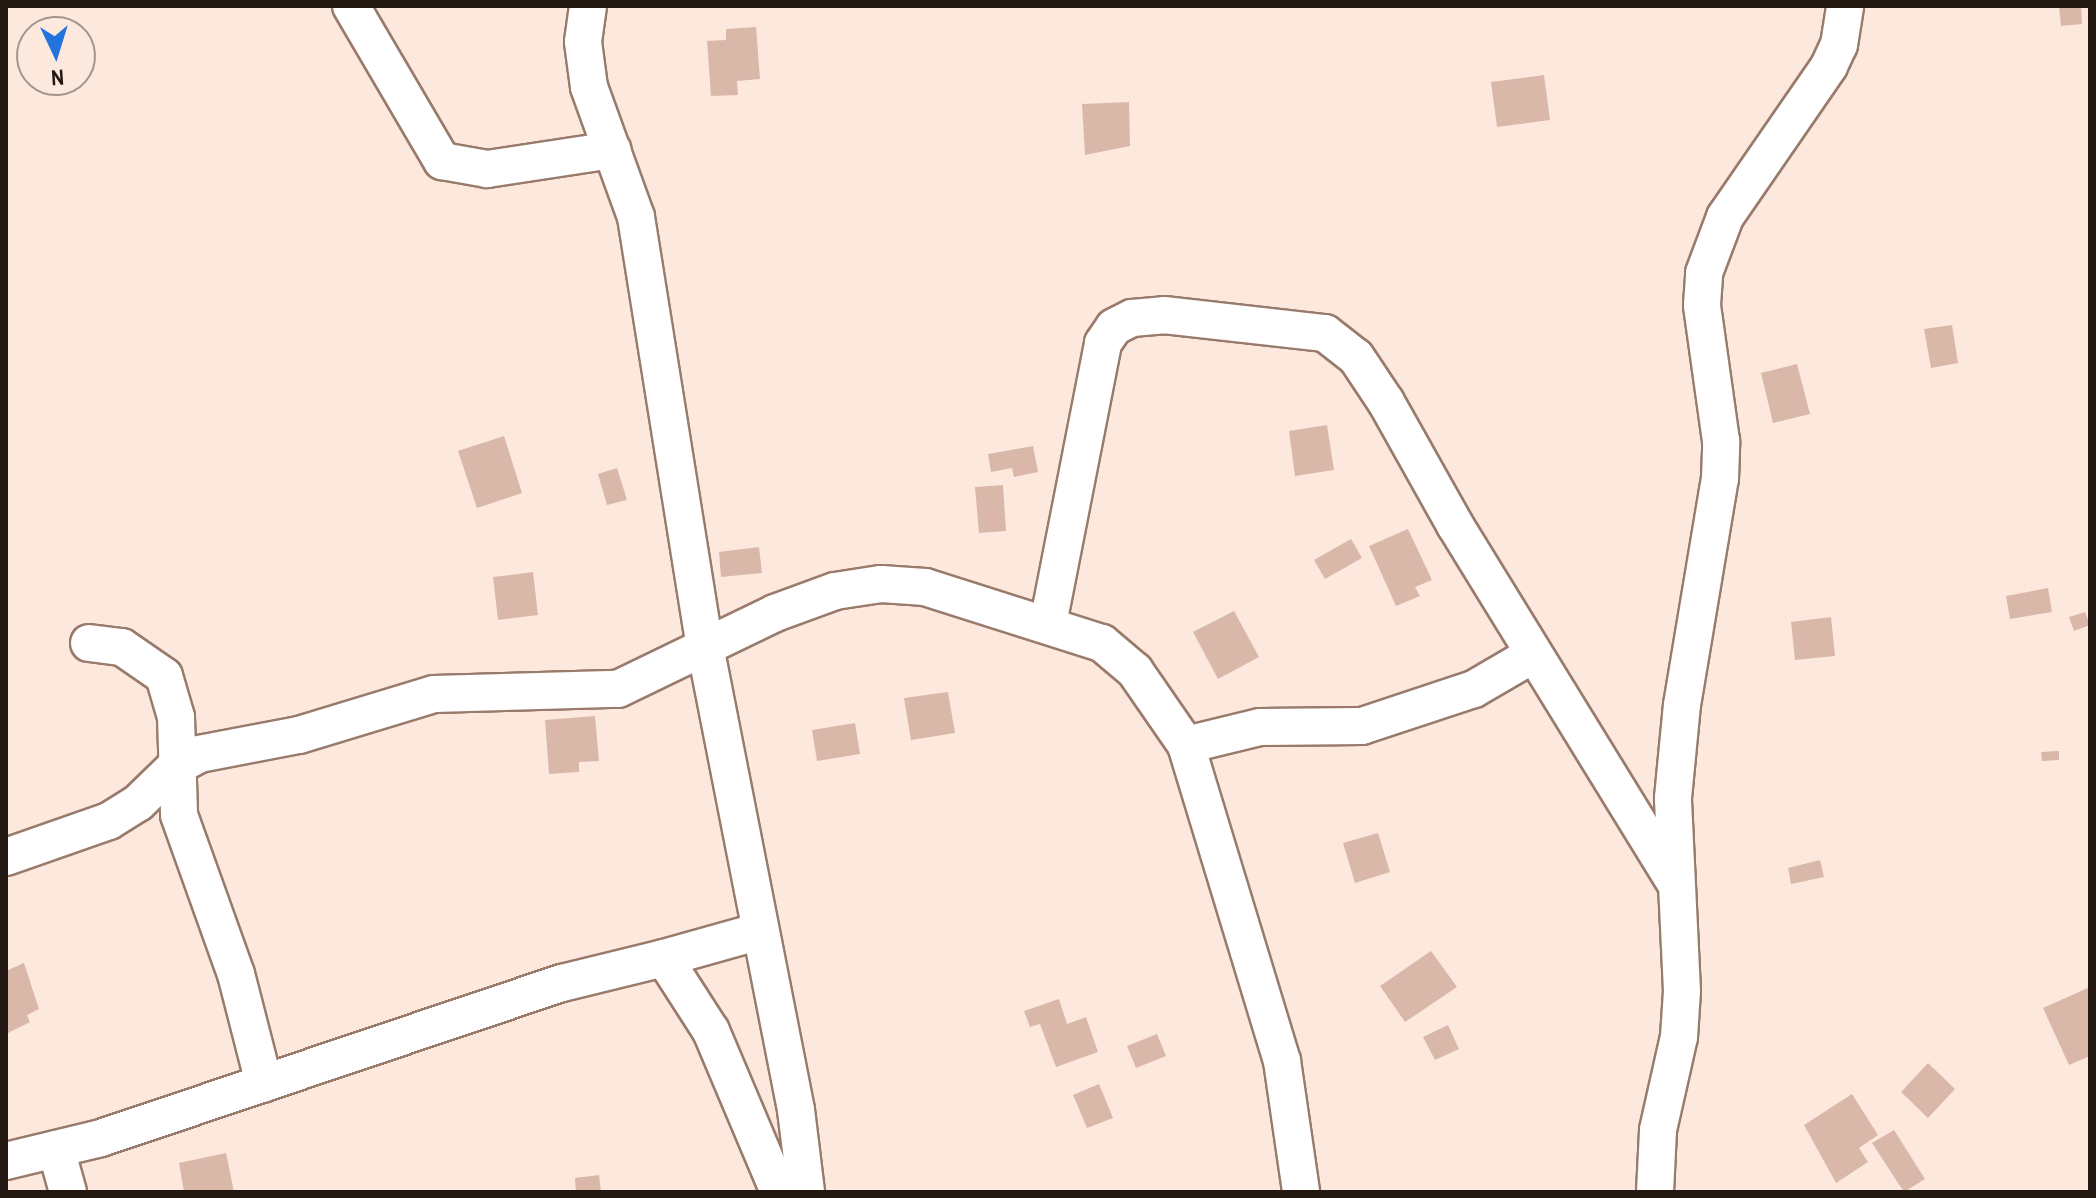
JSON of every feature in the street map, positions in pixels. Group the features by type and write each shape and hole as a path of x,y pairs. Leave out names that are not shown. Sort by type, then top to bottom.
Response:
{"street":[{"path":"351,6 442,161 487,169 613,150"},
{"path":"588,6 583,42 589,87 636,217 705,646 796,1110 806,1192"},
{"path":"1655,1192 1658,1130 1679,1037 1682,991 1674,880 1673,798 1682,705 1720,479 1721,441 1702,305 1704,273 1725,217 1829,66 1839,45 1845,6"},
{"path":"1048,624 1103,343 1114,327 1132,318 1204,317 1325,333 1341,342 1386,402 1534,654 1674,880"},
{"path":"6,857 109,821 138,803 175,767 199,754 299,735 434,694 618,689 705,646 835,591 881,584 925,587 1048,624 1119,654 1186,745 1282,1061 1301,1192"},
{"path":"89,643 122,647 164,676 176,717 175,767 179,815 236,974 264,1083"},
{"path":"1186,745 1260,727 1362,726 1474,689 1534,654"},
{"path":"6,1161 56,1149 264,1083 562,983 760,931"},
{"path":"664,958 711,1031 779,1192"},
{"path":"56,1149 68,1192"}],"building":[{"path":"2059,6 2081,6 2082,24 2061,26"},
{"path":"756,27 760,79 737,81 738,95 711,96 707,41 726,40 726,29"},
{"path":"1544,75 1550,120 1497,127 1491,82"},
{"path":"1129,102 1130,146 1085,155 1082,104"},
{"path":"1952,325 1958,363 1931,368 1924,329"},
{"path":"1797,364 1810,414 1773,423 1761,373"},
{"path":"1327,425 1334,470 1295,476 1289,431"},
{"path":"504,436 522,493 477,508 458,451"},
{"path":"1033,446 1038,472 1014,477 1012,468 991,472 988,454"},
{"path":"617,468 627,500 607,505 598,474"},
{"path":"1003,485 1006,531 979,533 975,487"},
{"path":"1408,529 1432,580 1415,587 1420,596 1396,606 1369,546"},
{"path":"1351,539 1362,558 1325,579 1314,560"},
{"path":"759,547 762,573 721,577 719,552"},
{"path":"533,572 538,615 498,620 493,577"},
{"path":"2048,588 2052,612 2010,619 2006,596"},
{"path":"1234,611 1259,657 1218,679 1193,632"},
{"path":"2085,612 2090,625 2074,631 2069,617"},
{"path":"1831,617 1835,656 1795,660 1791,622"},
{"path":"948,692 955,733 911,740 904,698"},
{"path":"595,716 599,761 579,762 579,772 549,774 545,720"},
{"path":"855,723 860,754 817,761 812,730"},
{"path":"2059,751 2059,760 2042,761 2041,752"},
{"path":"1378,833 1390,872 1355,883 1343,843"},
{"path":"1820,860 1824,877 1791,884 1788,868"},
{"path":"1431,951 1457,987 1405,1022 1380,986"},
{"path":"24,963 39,1009 27,1015 30,1022 6,1034 6,971"},
{"path":"2090,987 2090,1056 2069,1065 2043,1008"},
{"path":"1059,999 1067,1024 1086,1017 1098,1052 1056,1067 1040,1024 1030,1027 1024,1011"},
{"path":"1448,1025 1459,1049 1435,1060 1423,1037"},
{"path":"1157,1034 1166,1056 1136,1068 1127,1046"},
{"path":"1928,1063 1955,1089 1928,1118 1901,1092"},
{"path":"1099,1084 1113,1118 1087,1128 1073,1095"},
{"path":"1852,1094 1878,1135 1859,1148 1868,1162 1836,1183 1804,1125"},
{"path":"1894,1130 1925,1179 1904,1192 1872,1143"},
{"path":"226,1153 234,1192 184,1192 179,1163"},
{"path":"599,1175 601,1192 576,1192 575,1178"}]}
